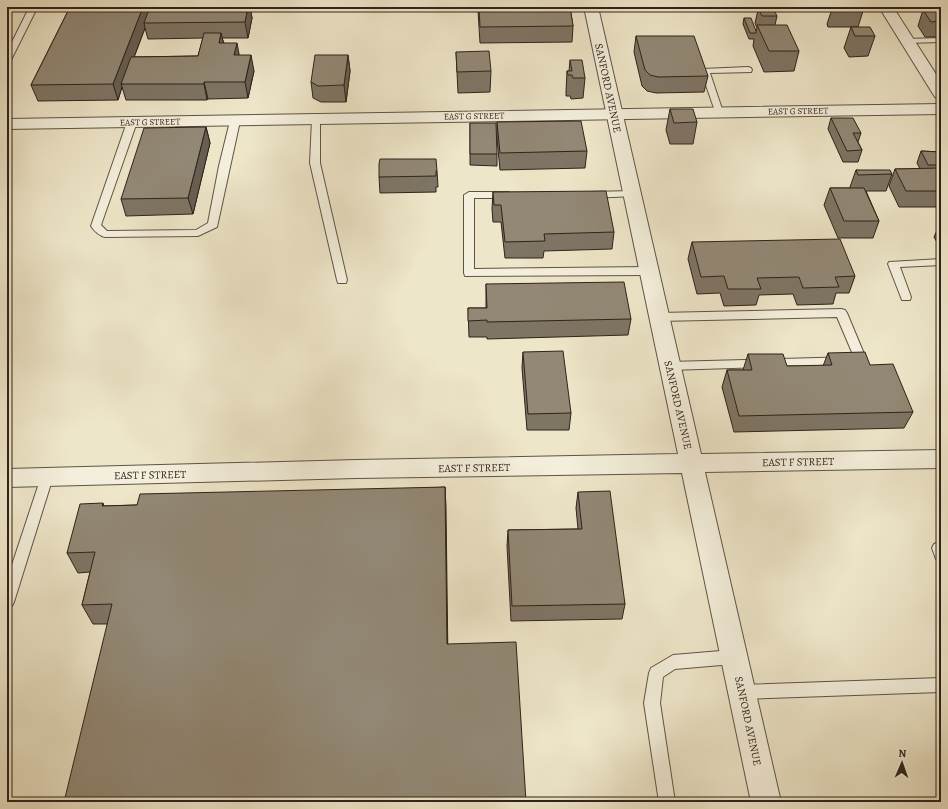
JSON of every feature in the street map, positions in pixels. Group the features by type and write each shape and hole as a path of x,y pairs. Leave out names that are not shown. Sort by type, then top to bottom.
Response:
{"street":[{"name":"SANFORD AVENUE","path":"591,7 766,802"},
{"path":"886,7 941,94"},
{"name":"EAST G STREET","path":"7,124 941,109"},
{"name":"EAST F STREET","path":"7,478 941,459"}],"lane":[{"path":"7,60 31,12"},
{"path":"908,41 941,40"},
{"path":"720,112 706,71 748,70"},
{"path":"316,119 316,163 342,280"},
{"path":"132,122 96,226 105,234 198,233 213,225 224,166 235,120"},
{"path":"582,195 632,194"},
{"path":"522,195 469,195 469,273 648,270"},
{"path":"906,297 893,264 941,262"},
{"path":"659,317 841,313 861,361 669,366"},
{"path":"7,602 47,477"},
{"path":"941,548 939,548 941,554"},
{"path":"667,802 652,703 656,674 673,662 733,656"},
{"path":"741,692 941,685"}],"building":[{"path":"70,7 143,7 113,84 31,85"},
{"path":"150,7 248,7 245,22 144,23"},
{"path":"479,7 570,7 573,26 480,27"},
{"path":"758,8 773,8 777,16 762,16"},
{"path":"862,8 863,11 833,11 832,9"},
{"path":"923,10 941,10 941,21 931,22"},
{"path":"744,18 751,18 756,33 750,33"},
{"path":"757,25 787,25 799,51 769,51"},
{"path":"851,27 870,27 875,36 855,36"},
{"path":"204,33 221,33 219,43 237,43 234,55 251,55 245,82 204,82 204,84 121,84 131,57 198,56"},
{"path":"636,36 694,36 708,76 658,77 650,75 645,70"},
{"path":"489,51 491,71 457,72 456,52"},
{"path":"315,55 348,55 344,85 318,86 311,82"},
{"path":"570,60 582,60 585,78 573,78 572,75 568,75 567,71 572,71"},
{"path":"670,109 693,109 697,122 674,123"},
{"path":"831,118 853,118 861,133 853,133 862,150 847,151"},
{"path":"581,121 587,151 500,153 497,122"},
{"path":"470,123 496,123 497,154 470,154"},
{"path":"206,127 188,198 121,199 144,128"},
{"path":"921,151 941,152 941,165 928,165"},
{"path":"380,159 436,159 436,176 379,177"},
{"path":"939,168 941,171 941,191 906,191 895,169"},
{"path":"856,170 890,170 892,174 858,175"},
{"path":"830,188 864,188 879,221 844,221"},
{"path":"606,191 614,232 544,234 545,241 505,242 501,205 494,205 493,192"},
{"path":"840,239 855,276 835,277 839,287 803,288 799,277 757,278 761,289 728,289 724,276 701,277 692,242"},
{"path":"624,282 631,319 487,322 487,320 468,321 468,308 487,308 486,284"},
{"path":"563,351 571,413 528,414 523,352"},
{"path":"865,352 870,365 893,364 913,412 739,416 727,370 752,370 748,354 783,354 787,366 832,365 828,353"},
{"path":"445,487 447,644 516,642 526,802 64,802 112,604 82,605 95,552 67,553 80,504 103,503 102,506 137,505 140,494"},
{"path":"610,491 625,604 512,606 508,530 582,529 578,492"}]}
